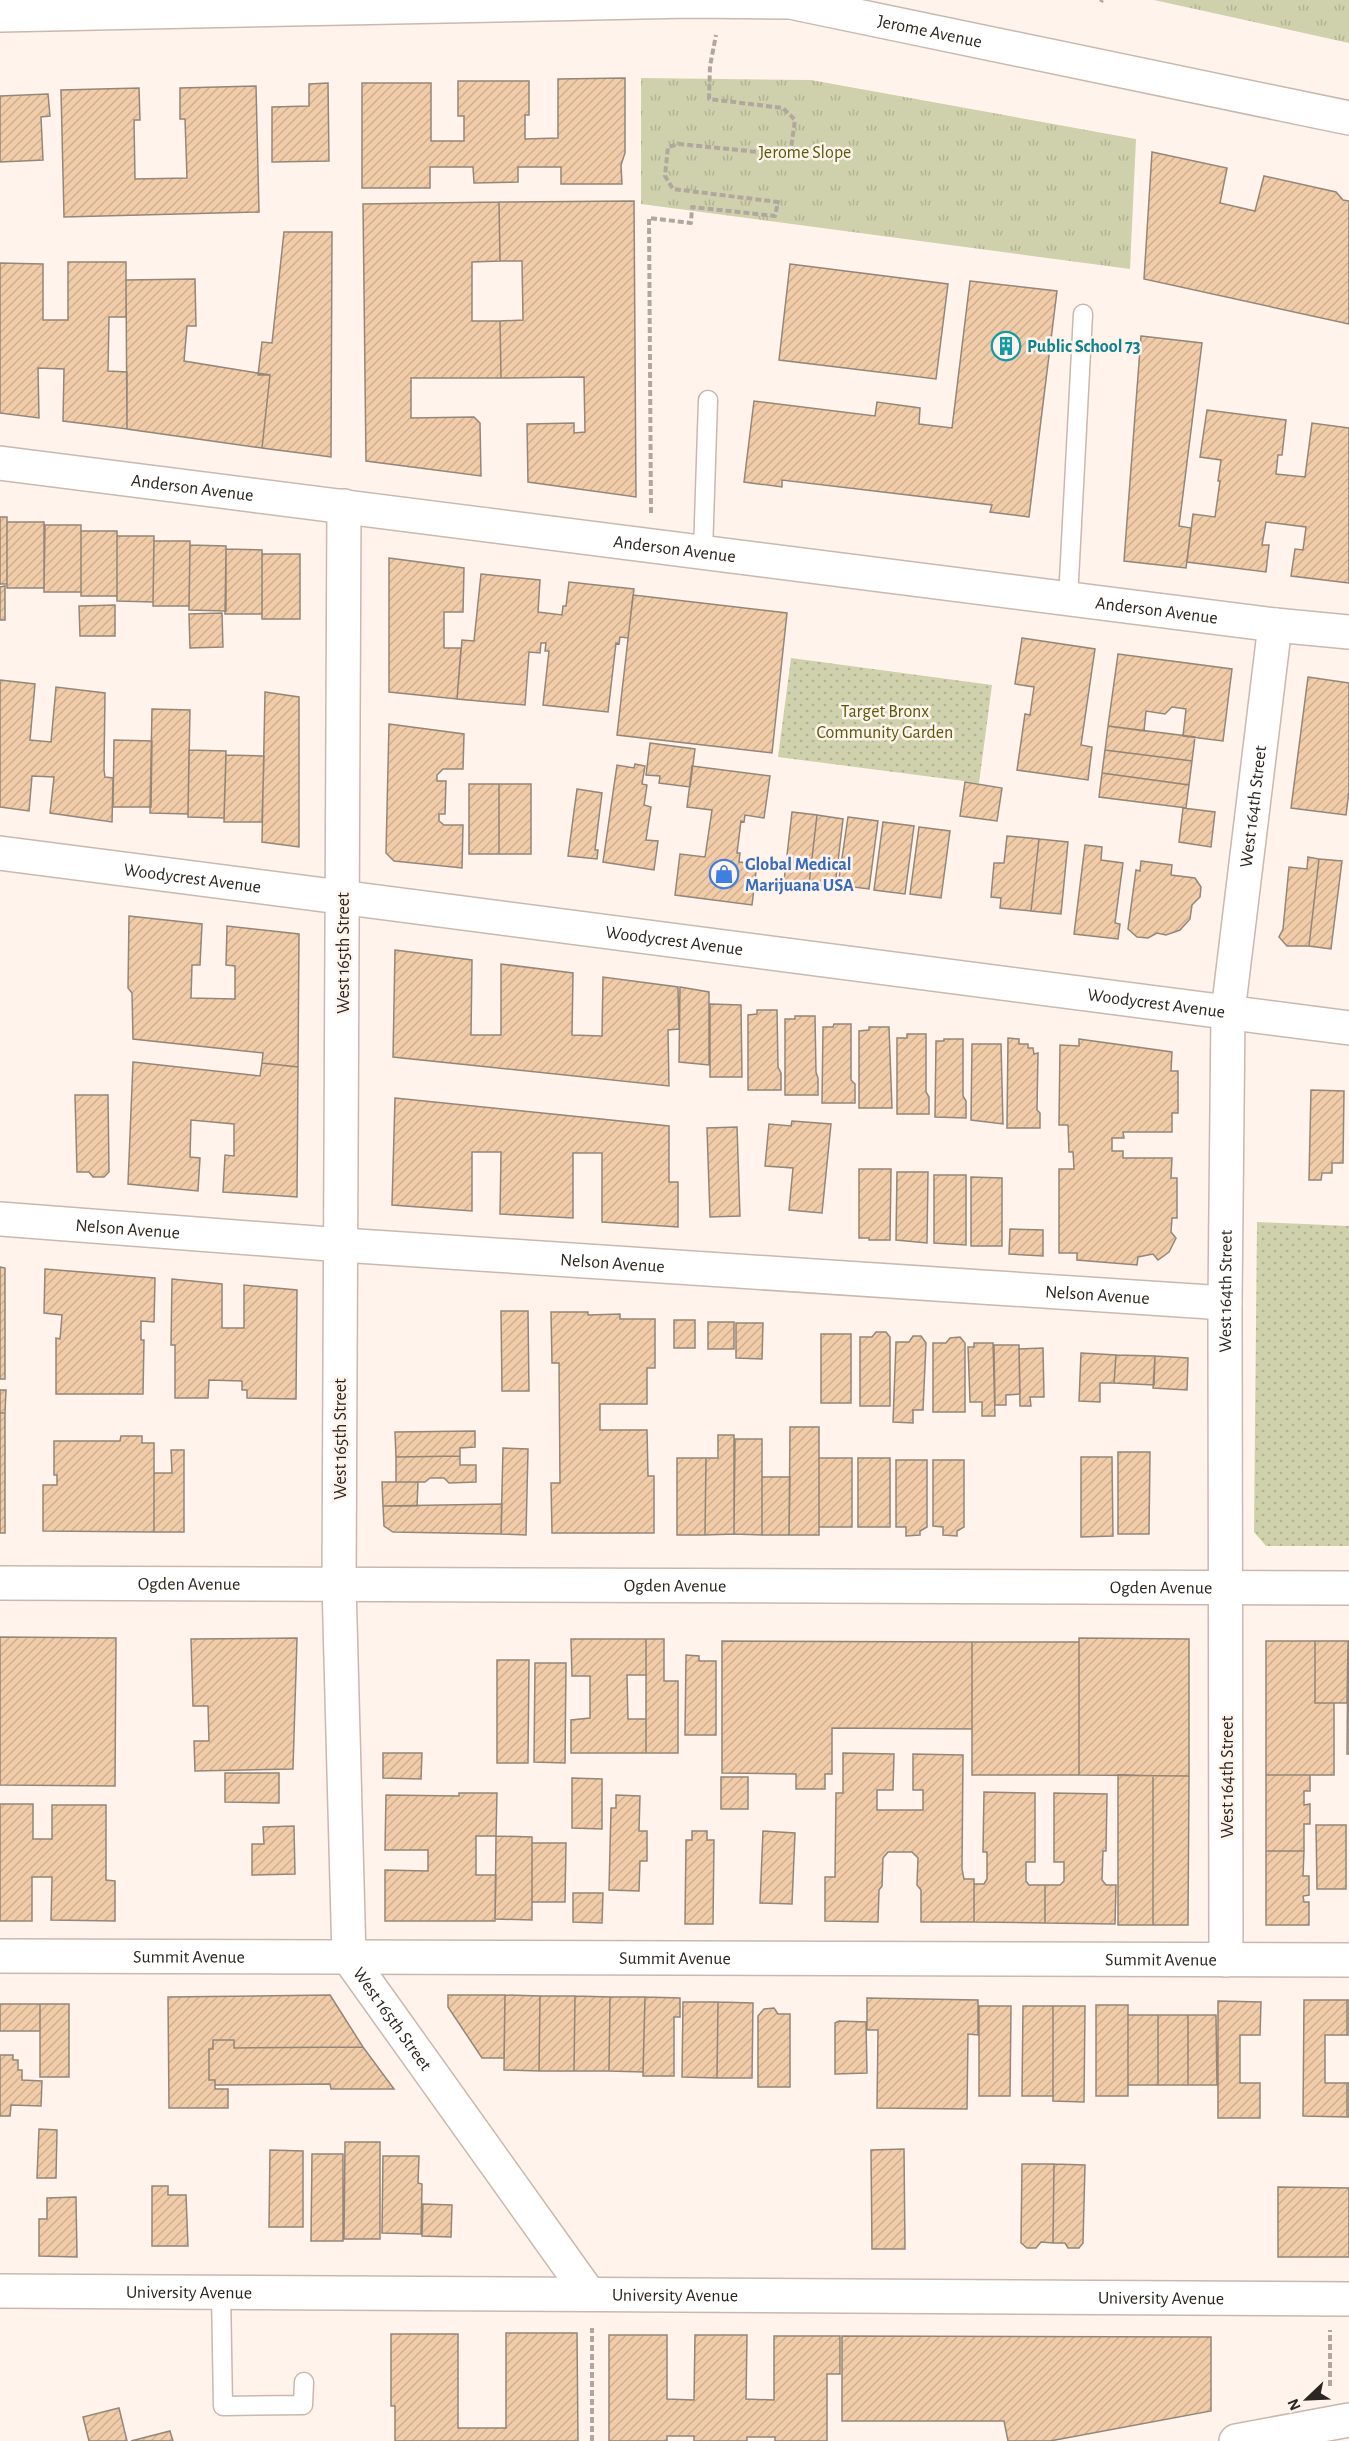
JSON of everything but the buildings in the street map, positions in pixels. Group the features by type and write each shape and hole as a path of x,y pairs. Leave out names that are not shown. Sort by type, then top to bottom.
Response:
{"street":[{"name":"Jerome Avenue","path":"0,15 724,0 790,2 1349,118"},
{"name":"Anderson Avenue","path":"0,462 1068,599 1349,632"},
{"name":"West 165th Street","path":"344,507 339,1584 349,1958 589,2294"},
{"name":"West 164th Street","path":"1226,1960 1228,1012 1275,625"},
{"name":"Woodycrest Avenue","path":"0,853 1349,1028"},
{"name":"Nelson Avenue","path":"0,1219 342,1245 1226,1303"},
{"name":"Ogden Avenue","path":"0,1583 1349,1588"},
{"name":"Summit Avenue","path":"0,1956 1349,1960"},
{"name":"University Avenue","path":"0,2291 1340,2299"},
{"path":"1236,2441 1349,2420"}],"lane":[{"path":"1068,599 1083,314"},
{"path":"703,552 708,400"},
{"path":"221,2292 223,2406 303,2404 304,2382"}],"path":[{"path":"651,513 649,218 691,223 692,207 776,216 778,202 673,189 665,176 668,147 679,144 778,154 791,148 795,120 783,108 709,99 710,66 724,0"},
{"path":"1330,2386 1340,2299"},
{"path":"592,2327 592,2441"}],"green space":[{"path":"1154,0 1349,0 1349,43"},
{"name":"Jerome Slope","path":"641,78 811,80 1136,139 1130,269 641,204"},
{"name":"Target Bronx Community Garden","path":"791,658 992,685 979,783 778,757"},
{"path":"1257,1222 1349,1226 1349,1546 1266,1546 1254,1532"}],"place":[{"name":"Public School 73","path":"1006,346"},
{"name":"Global Medical Marijuana USA","path":"724,874"}]}
